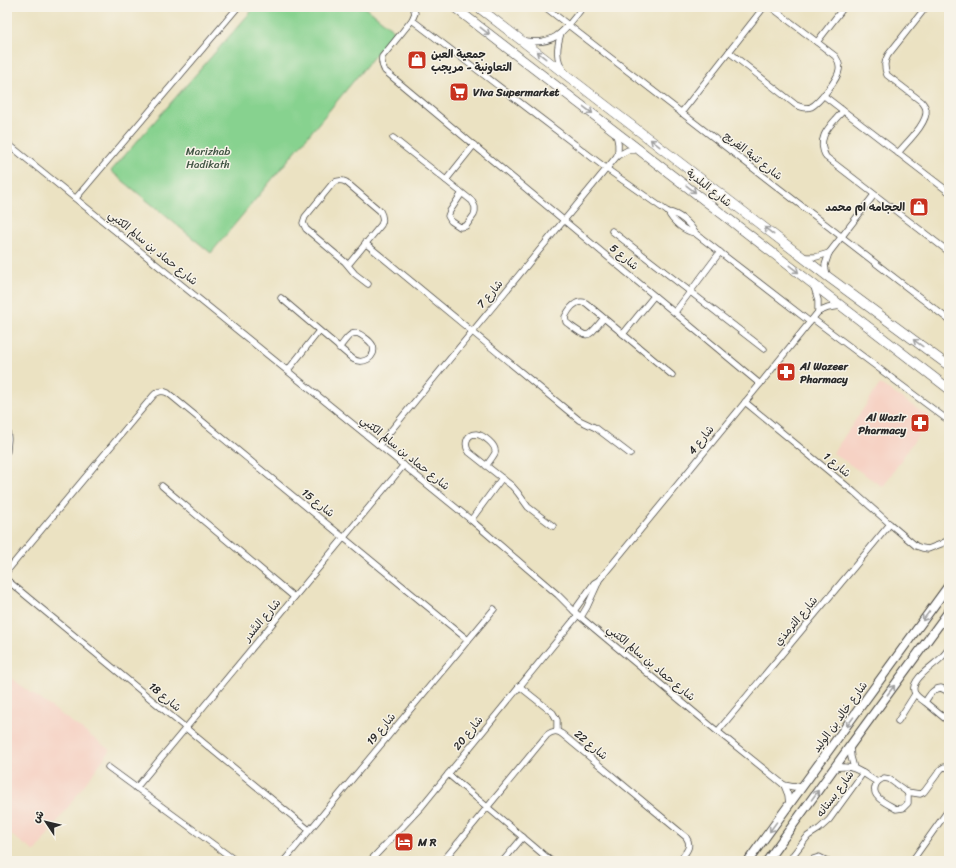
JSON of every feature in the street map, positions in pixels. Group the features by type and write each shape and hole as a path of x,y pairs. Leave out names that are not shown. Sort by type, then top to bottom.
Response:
{"main road":[{"name":"شارع البلدية","path":"454,7 949,389"},
{"name":"شارع البلدية","path":"478,7 802,257 949,366"}],"street":[{"path":"76,198 238,7"},
{"path":"413,7 415,12 412,20 607,169 668,212 675,214 690,225 695,233 720,252 949,421"},
{"name":"شارع ثنية الفريج","path":"545,7 949,320"},
{"path":"523,41 538,43 556,37 568,26 583,7"},
{"path":"681,113 764,7"},
{"path":"729,52 800,107 810,107 823,95 839,72 840,66 838,60 835,56 771,7"},
{"path":"817,42 844,7"},
{"path":"898,153 922,125 927,112 922,102 887,75 884,66 885,60 926,7"},
{"name":"شارع 5","path":"412,20 382,57 381,62 384,71 760,384"},
{"path":"561,33 557,46 557,53 560,64 567,75"},
{"path":"823,95 949,192"},
{"path":"844,111 823,136 821,144 822,151 826,157 949,252"},
{"path":"613,129 616,133 619,147 617,156"},
{"path":"394,138 472,201 475,207 474,215 466,226 460,227 451,221 448,216 462,193"},
{"name":"شارع حماد بن سالم الكتبي","path":"7,143 471,520 578,614 784,785"},
{"path":"446,180 474,146"},
{"path":"617,156 628,150 640,150"},
{"name":"شارع 7","path":"378,445 617,156"},
{"path":"348,265 383,219 380,211 346,182 340,180 335,181 305,217 303,223 306,229 348,265 354,274 368,284"},
{"path":"827,276 825,264 829,253 874,195"},
{"path":"612,231 764,349"},
{"path":"365,243 579,420 596,428 630,454"},
{"path":"675,312 720,252"},
{"path":"802,257 816,257 829,253"},
{"path":"812,283 817,294 818,312 828,308 843,307"},
{"path":"623,334 654,296"},
{"path":"281,298 339,348 353,359 362,362 368,359 373,352 373,345 357,333 350,335 339,348"},
{"path":"604,318 591,333 587,335 582,334 567,323 565,317 575,304 580,302 586,303 604,318 672,375"},
{"name":"شارع 4","path":"578,614 593,584 598,580 818,312"},
{"path":"288,370 319,330"},
{"name":"شارع 15","path":"7,572 153,396 160,392 165,392 468,640"},
{"name":"شارع 1","path":"745,402 919,548 928,548 942,544 949,540"},
{"path":"7,426 7,451"},
{"path":"486,466 494,454 494,447 492,443 478,434 469,436 466,441 467,450 486,466 502,478 516,490 528,507 553,526"},
{"name":"شارع السَّدر","path":"136,788 404,465"},
{"path":"471,520 502,478"},
{"path":"162,486 294,597"},
{"name":"شارع الترمذي","path":"718,731 890,524"},
{"name":"شارع 18","path":"7,580 309,830"},
{"name":"شارع 4","path":"578,614 589,604 598,580"},
{"name":"شارع خالِد بن الوليد","path":"748,861 949,585"},
{"name":"شارع 19","path":"284,861 494,609"},
{"path":"767,861 948,613"},
{"name":"شارع 20","path":"370,861 422,806 578,614"},
{"path":"949,648 941,658 927,669 914,686 915,694 949,722"},
{"path":"519,686 553,713 557,720 557,731"},
{"path":"925,702 936,688 945,689 949,692"},
{"path":"898,721 915,694"},
{"name":"شارع 22","path":"443,861 547,735 557,731 686,837 689,842 689,848 679,861"},
{"path":"850,746 854,768"},
{"path":"108,767 236,861"},
{"path":"907,792 909,799 906,806 896,809 877,797 874,789 877,782 884,778 888,779 907,792 920,794 924,792 941,769 944,767 949,768"},
{"path":"834,768 854,768 877,782"},
{"name":"شارع بستانه","path":"792,861 793,855 808,836 829,820 863,773"},
{"path":"448,774 551,861"},
{"path":"784,785 794,787 804,785"},
{"path":"784,785 788,795 789,806"},
{"path":"912,861 949,809"},
{"path":"503,861 522,837"},
{"path":"811,861 819,857 827,861"}],"shaded area":[{"path":"880,384 930,417 883,487 833,453"},
{"path":"7,675 110,750 35,852 7,832"}],"green space":[{"name":"Marizhab Hadikath","path":"255,7 365,7 395,31 211,253 111,171"}],"place":[{"name":"جمعية العبن التعاونبة - مريجب","path":"417,60"},
{"name":"Viva Supermarket","path":"459,92"},
{"name":"الحجامه ام محمد","path":"919,207"},
{"name":"Al Wazeer Pharmacy","path":"786,372"},
{"name":"Al Wazir Pharmacy","path":"920,423"},
{"name":"M R","path":"404,842"}]}
